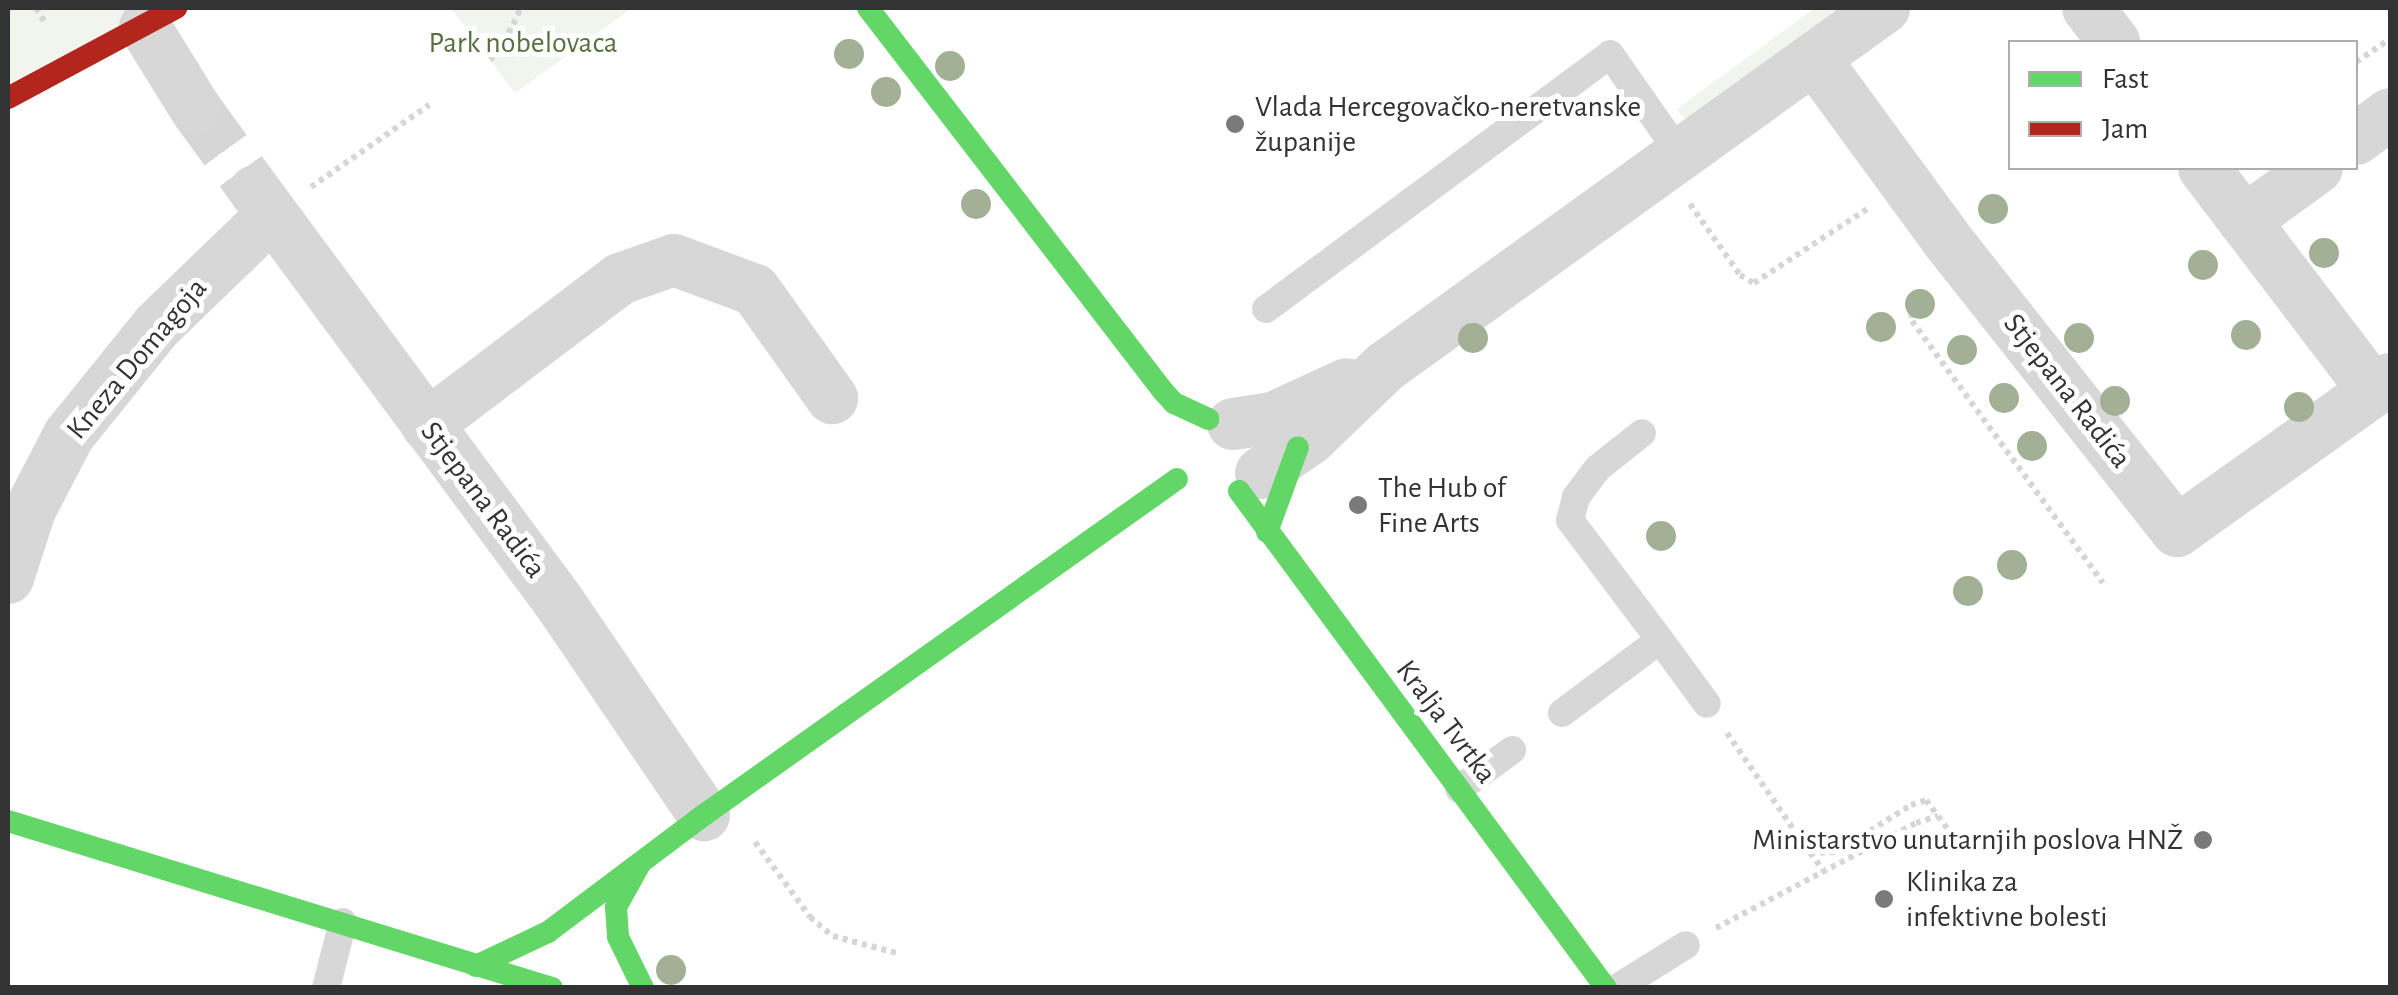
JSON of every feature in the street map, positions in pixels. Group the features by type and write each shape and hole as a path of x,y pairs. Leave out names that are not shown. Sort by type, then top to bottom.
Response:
{"street":[{"path":"868,8 1196,420 1251,444 1253,470 1224,493"},
{"path":"1196,420 1273,418 1385,366 1681,175 1814,58 1884,8"},
{"path":"2088,8 2112,40"},
{"path":"8,98 160,17 195,108"},
{"name":"Stjepana Radića","path":"1814,58 1969,266 2177,531 2382,385 2206,170"},
{"path":"2358,138 2390,114"},
{"path":"2244,221 2314,170"},
{"name":"Stjepana Radića","path":"263,203 714,808"},
{"name":"Kneza Domagoja","path":"8,578 30,510 69,435 263,203"},
{"path":"427,425 620,279 674,260 755,290 832,398"},
{"path":"1224,493 1298,447 1385,366"},
{"path":"1267,532 1298,447"},
{"path":"476,966 548,932 714,808 1177,478 1173,452"},
{"name":"Kralja Tvrtka","path":"1177,478 1224,493 1267,532 1606,988"},
{"path":"8,820 552,988"},
{"path":"640,864 616,907 618,938 643,988"}],"lane":[{"path":"1266,309 1610,54 1681,175"},
{"path":"1642,433 1598,468 1576,497 1570,520 1706,704"},
{"path":"1562,713 1660,640"},
{"path":"1458,789 1512,750"},
{"path":"326,988 343,922"},
{"path":"1617,988 1686,944"}],"path":[{"path":"490,60 500,51 521,8"},
{"path":"2358,61 2390,39"},
{"path":"263,203 429,104"},
{"path":"1681,175 1740,275 1754,283 1868,208"},
{"path":"1969,266 1919,302 1911,314 1912,321 2103,583"},
{"path":"1706,704 1824,872"},
{"path":"1810,852 1836,852 1911,804 1926,800 1967,855"},
{"path":"714,808 810,917 834,936 900,954"},
{"path":"1686,944 1916,823 1938,816"}],"green space":[{"path":"8,8 159,8 8,88"},
{"name":"Park nobelovaca","path":"451,8 632,8 515,93"},
{"path":"1815,8 1854,8 1691,127 1677,109"}],"tunnel":[{"path":"195,108 255,191"}],"traffic: fast":[{"path":"868,8 1164,392 1174,403 1209,419"},
{"path":"1267,532 1298,447"},
{"path":"476,966 548,932 704,815 1177,479"},
{"path":"1239,491 1606,988"},
{"path":"8,821 552,988"},
{"path":"640,864 616,907 618,937 643,988"}],"traffic: jam":[{"path":"8,98 176,8"}],"place":[{"name":"Vlada Hercegovačko-neretvanske županije","path":"1235,124"},
{"name":"The Hub of Fine Arts","path":"1358,505"},
{"name":"Ministarstvo unutarnjih poslova HNŽ","path":"2203,840"},
{"name":"Klinika za infektivne bolesti","path":"1884,899"}]}
